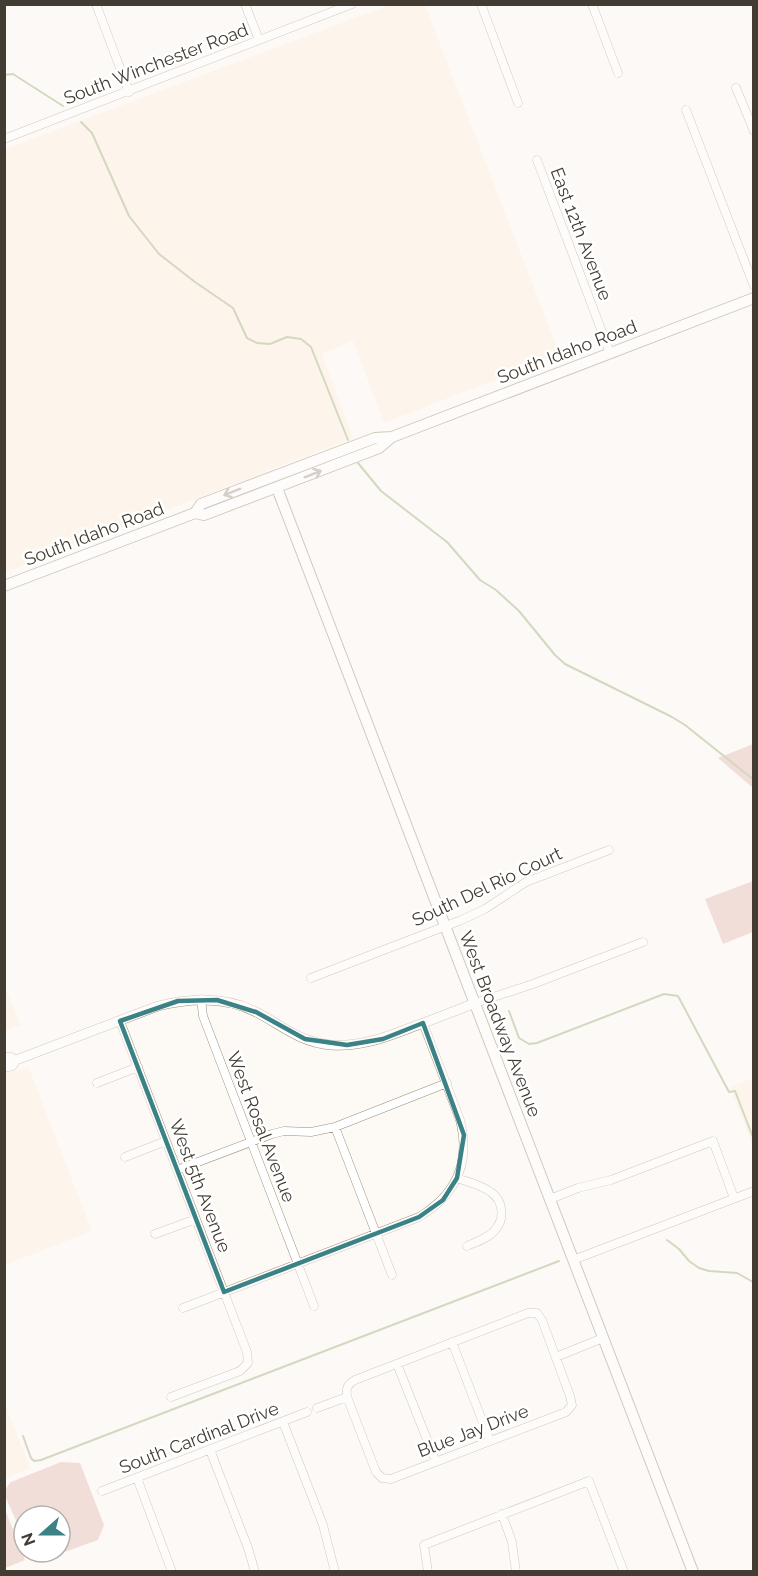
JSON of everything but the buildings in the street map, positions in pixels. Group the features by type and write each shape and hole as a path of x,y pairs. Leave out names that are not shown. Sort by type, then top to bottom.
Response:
{"main road":[{"name":"South Idaho Road","path":"195,513 201,504 351,453 379,448 392,436 753,298"},
{"name":"South Idaho Road","path":"4,586 195,513 204,515 278,488 351,453"},
{"name":"West Broadway Avenue","path":"278,488 693,1572"}],"street":[{"path":"96,4 129,92"},
{"path":"245,4 259,40"},
{"name":"South Winchester Road","path":"4,139 352,4"},
{"path":"481,4 518,103"},
{"path":"592,4 618,73"},
{"path":"736,88 753,130"},
{"path":"686,110 753,286"},
{"name":"East 12th Avenue","path":"537,160 610,353"},
{"name":"South Del Rio Court","path":"311,978 485,909 526,882 609,850"},
{"path":"4,1067 12,1065 16,1060 158,1006 201,999 234,1003 256,1012 295,1035 329,1045 374,1041 643,942"},
{"name":"West Rosal Avenue","path":"201,999 203,1016 314,1306"},
{"name":"West 5th Avenue","path":"120,1021 247,1352 248,1363 240,1371 171,1397"},
{"path":"183,1308 419,1217 443,1200 457,1178 462,1165 465,1150 464,1135 447,1083 423,1023"},
{"path":"4,1058 10,1057 16,1060"},
{"path":"97,1083 138,1067"},
{"path":"177,1170 284,1131 312,1132 335,1127 447,1083"},
{"path":"335,1127 392,1275"},
{"path":"125,1156 166,1141"},
{"path":"550,1199 578,1188 611,1180 713,1142 734,1198"},
{"path":"457,1178 488,1190 498,1199 501,1207 502,1215 495,1231 466,1246"},
{"path":"573,1260 753,1191"},
{"path":"155,1234 196,1219"},
{"path":"317,1408 348,1397 346,1391 348,1385 355,1380 528,1313 537,1313 542,1320 556,1357 603,1338"},
{"path":"452,1342 490,1441"},
{"name":"Blue Jay Drive","path":"348,1397 376,1472 382,1479 391,1479 566,1412 572,1405 556,1357"},
{"path":"398,1364 436,1461"},
{"name":"South Cardinal Drive","path":"102,1491 307,1412"},
{"path":"283,1422 323,1525 335,1572"},
{"path":"210,1450 255,1572"},
{"path":"137,1478 172,1572"},
{"path":"428,1572 424,1545 589,1481 624,1572"},
{"path":"502,1514 512,1542 516,1572"}],"highlighted area":[{"path":"217,1000 256,1012 305,1039 347,1045 383,1039 423,1023 464,1135 457,1178 443,1200 419,1217 224,1292 120,1021 178,1001"}],"shaded area":[{"path":"390,5 425,5 560,355 384,423 353,341 322,353 353,438 5,573 5,149"},
{"path":"753,744 753,788 718,758"},
{"path":"753,881 753,932 723,944 705,899"},
{"path":"4,984 21,1025 5,1031 4,1031"},
{"path":"29,1068 92,1231 5,1265 5,1073"},
{"path":"753,1078 753,1148 730,1087"},
{"path":"4,1401 30,1468 5,1479 4,1479"},
{"path":"61,1462 80,1463 104,1525 98,1540 72,1549 72,1504 12,1504 12,1511 5,1496 11,1482"},
{"path":"4,1507 12,1527 12,1564 15,1564 4,1568"}],"waterway":[{"path":"4,75 13,74 63,106"},
{"path":"81,122 92,133 129,216 159,254 233,308 247,338 257,343 270,344 287,337 301,339 311,347 348,440"},
{"path":"358,463 381,491 447,542 480,580 496,590 519,611 565,664 672,717 754,780"},
{"path":"509,1011 519,1038 529,1044 537,1043 664,994 678,996 729,1092 735,1091 754,1140"},
{"path":"667,1240 699,1268 737,1273 753,1282"},
{"path":"23,1436 31,1458 34,1461 41,1460 559,1261"}]}
